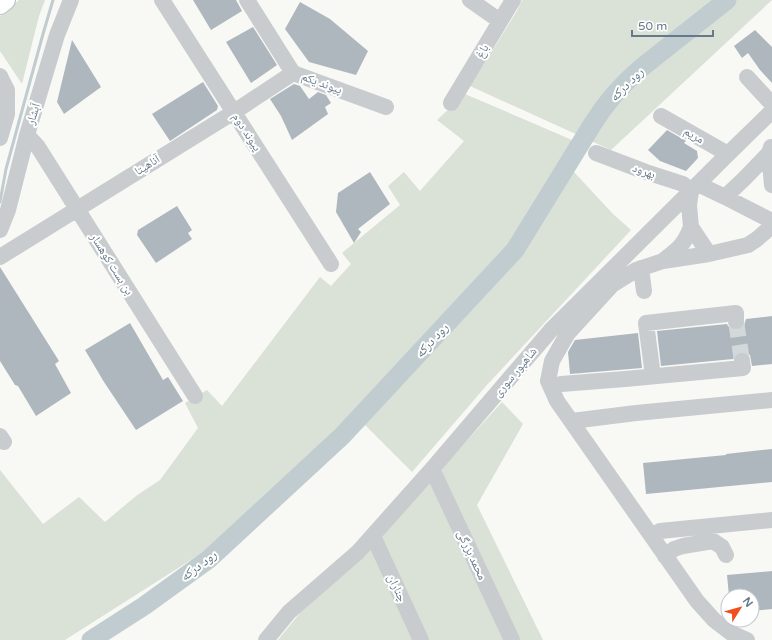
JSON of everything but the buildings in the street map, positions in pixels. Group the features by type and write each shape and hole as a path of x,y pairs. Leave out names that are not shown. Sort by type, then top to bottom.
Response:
{"main road":[{"path":"0,4 5,0"}],"street":[{"name":"آبشار","path":"0,230 8,210 27,135 57,35 71,0"},
{"name":"پیوند دوم","path":"162,0 331,264"},
{"name":"پیوند یکم","path":"247,0 293,73 386,107"},
{"path":"470,0 500,21"},
{"name":"باغ","path":"451,103 513,0"},
{"name":"آناهیتا","path":"0,257 234,112 293,73"},
{"path":"0,76 7,90 7,114 0,138"},
{"path":"747,77 772,104"},
{"name":"شاهپور سوری","path":"266,640 288,612 358,552 432,469 551,330 772,111"},
{"name":"مریم","path":"661,116 728,154"},
{"name":"بن بست کوهسار","path":"27,135 38,147 195,396"},
{"path":"770,149 772,185"},
{"path":"725,196 745,178 770,149"},
{"name":"بهرود","path":"596,153 646,172 725,196 772,221"},
{"path":"663,261 679,248 686,239 691,227 689,205 695,188"},
{"path":"747,640 731,633 714,620 697,601 557,401 548,381 552,361 568,333 612,285 636,270 663,261 709,254 748,245 757,240 772,226"},
{"path":"691,227 709,254"},
{"path":"641,268 644,291"},
{"path":"653,376 646,323 736,313 736,320"},
{"path":"551,386 743,368 742,360"},
{"path":"572,422 636,413 772,400"},
{"name":"محمد بزرگی","path":"432,469 512,640"},
{"path":"652,537 660,531 772,520"},
{"name":"چناران","path":"372,536 421,640"},
{"path":"665,556 674,549 682,546 713,541 722,547 726,556"}],"shaded area":[{"path":"19,0 45,0 39,16 22,84 0,51 0,16"},
{"path":"522,0 772,0 611,150 470,86 517,11"},
{"path":"465,94 586,146 573,171 613,214 631,230 486,386 412,472 365,425 352,415 219,542 65,640 0,640 0,470 43,524 79,497 105,522 136,496 160,480 198,428 185,403 207,390 222,406 320,277 331,286 351,264 342,253 400,205 388,186 404,172 420,191 464,141 437,120"},
{"path":"502,402 523,424 477,505 543,640 278,640 304,608 394,521"}],"waterway":[{"path":"0,202 6,169 53,0"},
{"name":"رود درکه","path":"91,640 144,606 209,559 342,436 515,250 597,117 626,81 727,0"}],"tunnel":[{"path":"736,321 742,361"}]}
